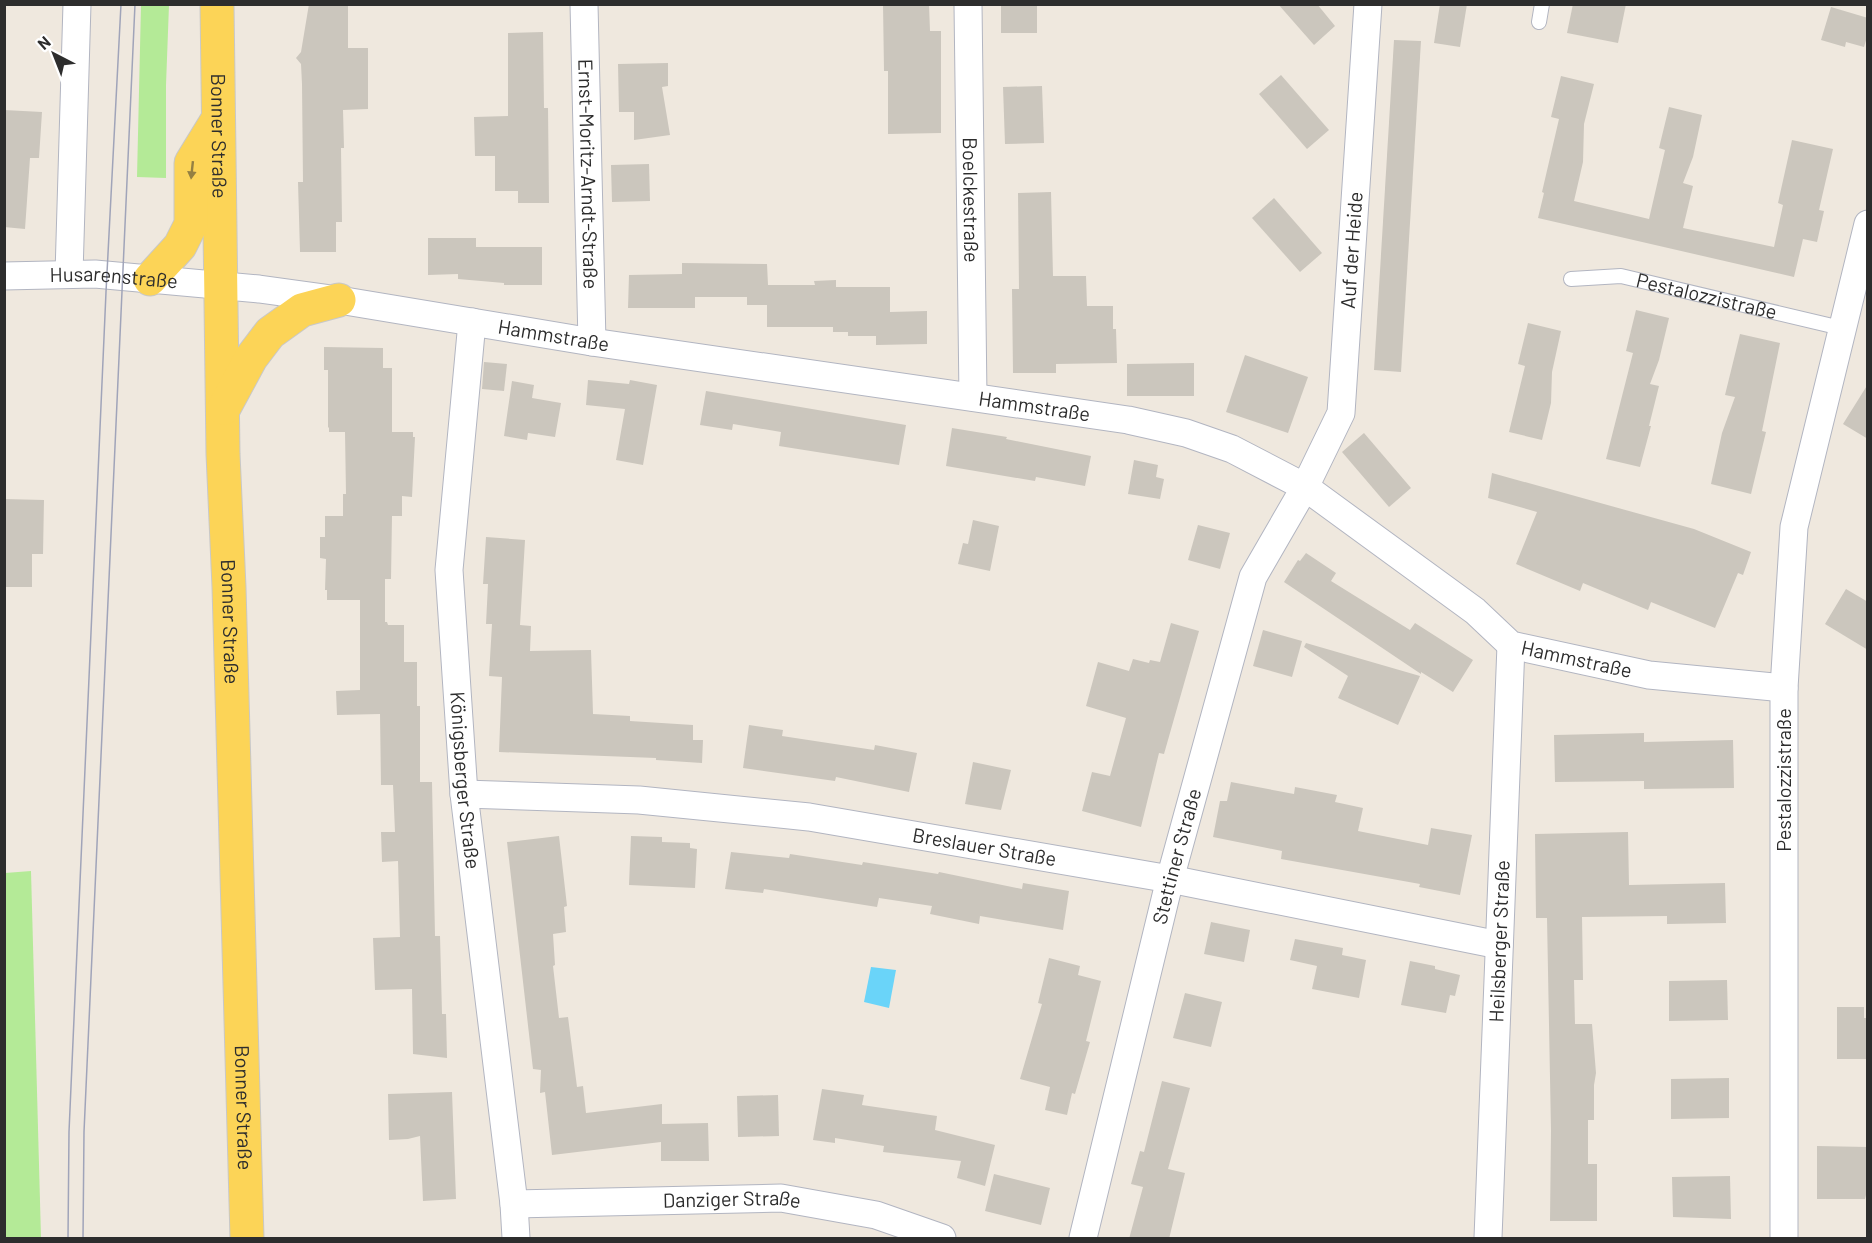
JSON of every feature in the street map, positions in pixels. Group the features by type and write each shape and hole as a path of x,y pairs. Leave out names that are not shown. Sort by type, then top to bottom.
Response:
{"main road":[{"name":"Bonner Straße","path":"217,4 223,411 247,1239"},
{"path":"150,279 180,246 191,224 191,163 218,119"},
{"path":"223,411 251,358 270,333 302,310 339,300"}],"street":[{"path":"69,274 77,4"},
{"name":"Ernst-Moritz-Arndt-Straße","path":"584,4 592,342"},
{"name":"Boelckestraße","path":"968,4 973,397"},
{"name":"Auf der Heide","path":"1305,487 1341,413 1368,4"},
{"name":"Pestalozzistraße","path":"1784,1239 1784,688 1794,527 1868,224"},
{"name":"Husarenstraße","path":"4,276 95,274 221,285"},
{"name":"Hammstraße","path":"221,285 339,300 592,342 1128,420 1186,433 1232,449 1305,487 1475,611 1511,645 1649,675 1784,688"},
{"name":"Königsberger Straße","path":"472,322 449,570 464,794 514,1204 516,1239"},
{"name":"Stettiner Straße","path":"1083,1239 1170,879 1253,577 1305,487"},
{"name":"Heilsberger Straße","path":"1488,1239 1511,645"},
{"name":"Breslauer Straße","path":"464,794 639,800 809,817 1170,879 1499,945"},
{"name":"Danziger Straße","path":"514,1204 781,1198 876,1215 942,1239"}],"lane":[{"path":"1539,22 1542,4"},
{"name":"Pestalozzistraße","path":"1571,279 1621,276 1841,328"}],"green space":[{"path":"141,5 169,5 166,178 137,177"},
{"path":"31,871 41,1238 5,1238 5,873"}],"water":[{"path":"871,967 896,970 889,1008 864,1002"}],"building":[{"path":"309,4 348,4 348,48 368,48 368,109 343,110 342,222 336,222 336,252 300,252 298,182 303,182 302,84 301,64 296,58 301,52"},
{"path":"883,4 929,4 930,31 941,31 941,133 888,134 888,71 884,71"},
{"path":"1001,4 1037,4 1037,33 1001,33"},
{"path":"1278,4 1317,4 1335,26 1314,45"},
{"path":"1440,4 1467,4 1460,47 1434,43"},
{"path":"1573,4 1626,4 1618,43 1567,33"},
{"path":"1831,7 1868,18 1868,34 1864,47 1846,42 1845,47 1821,40"},
{"path":"543,32 544,108 548,108 549,203 518,203 518,191 495,191 495,156 475,156 474,117 508,116 508,33"},
{"path":"1394,40 1421,41 1401,372 1374,370"},
{"path":"668,63 668,86 662,87 670,135 634,140 634,112 619,112 618,64"},
{"path":"1281,75 1329,130 1307,149 1259,94"},
{"path":"1561,76 1594,84 1584,124 1583,162 1574,201 1649,219 1665,150 1659,148 1669,107 1702,115 1693,157 1683,183 1693,186 1683,228 1774,247 1783,205 1778,203 1792,140 1833,149 1819,210 1824,211 1817,242 1803,239 1794,277 1538,218 1559,119 1551,117"},
{"path":"1042,86 1044,143 1005,144 1003,87"},
{"path":"4,110 42,112 39,158 30,158 25,229 4,227"},
{"path":"649,164 650,201 612,202 611,165"},
{"path":"1051,192 1053,276 1086,276 1087,306 1113,306 1117,363 1056,364 1056,373 1013,373 1012,289 1019,289 1018,193"},
{"path":"1274,198 1322,253 1300,272 1252,218"},
{"path":"428,238 476,238 476,247 542,247 542,285 504,285 504,283 458,279 458,274 428,275"},
{"path":"682,263 767,264 768,285 815,285 814,281 836,280 836,287 890,287 890,312 927,311 927,344 876,345 876,336 848,336 848,332 833,332 833,327 767,327 767,305 747,305 747,297 695,297 695,308 628,308 629,275 682,274"},
{"path":"1636,310 1669,318 1659,360 1650,384 1659,386 1640,467 1606,459 1633,353 1626,351"},
{"path":"1528,323 1561,331 1552,372 1551,403 1542,440 1509,432 1525,366 1518,364"},
{"path":"1740,334 1780,343 1762,431 1766,432 1751,494 1711,484 1722,433 1735,397 1725,395"},
{"path":"324,347 383,348 383,368 392,368 392,432 413,432 413,437 415,437 412,497 402,496 402,516 392,516 391,579 385,579 385,622 388,625 404,625 404,662 417,662 417,706 420,706 420,782 432,782 435,936 440,936 442,1014 446,1014 447,1058 413,1054 412,989 375,990 373,938 400,937 398,861 382,862 381,832 395,832 393,785 381,785 380,714 337,715 336,691 360,690 360,600 327,600 326,559 320,558 320,537 325,537 325,516 343,516 343,494 346,494 345,432 329,432 328,370 324,370"},
{"path":"1245,355 1308,377 1288,433 1226,412"},
{"path":"484,362 507,364 504,391 482,389"},
{"path":"1194,363 1194,396 1127,396 1127,364"},
{"path":"588,380 629,384 630,380 657,385 643,465 616,460 625,409 586,405"},
{"path":"512,381 534,385 532,398 561,403 555,437 528,433 527,440 504,436"},
{"path":"1868,384 1868,439 1843,424"},
{"path":"706,391 906,425 899,465 779,446 781,432 733,424 732,430 700,425"},
{"path":"952,428 1007,437 1006,439 1091,456 1085,486 1036,477 1035,481 946,466"},
{"path":"1364,433 1411,488 1389,507 1342,452"},
{"path":"1134,460 1158,465 1156,477 1164,479 1160,499 1128,494"},
{"path":"1492,473 1694,529 1751,552 1743,575 1738,573 1715,628 1651,602 1648,610 1583,583 1580,591 1516,564 1537,512 1488,498"},
{"path":"4,499 44,500 43,554 32,554 32,587 4,587"},
{"path":"973,520 999,526 990,571 958,564 963,543 968,544"},
{"path":"1198,525 1230,533 1220,569 1188,560"},
{"path":"486,537 525,540 520,625 531,626 530,651 591,650 593,714 630,716 630,721 693,725 693,740 703,740 702,763 656,760 656,758 499,752 502,677 489,676 492,624 486,624 488,584 483,584"},
{"path":"1306,553 1336,573 1331,581 1410,630 1415,623 1473,660 1453,692 1421,672 1421,674 1284,582 1298,560 1300,561"},
{"path":"1846,589 1868,602 1868,650 1825,624"},
{"path":"1171,623 1199,631 1164,754 1159,753 1141,827 1082,811 1092,772 1110,776 1126,718 1086,706 1098,662 1129,671 1133,659 1149,663 1150,660 1160,662"},
{"path":"1263,630 1302,641 1292,677 1253,666"},
{"path":"1306,643 1420,676 1398,725 1338,698 1348,676 1304,647"},
{"path":"749,725 783,730 782,736 874,750 875,745 917,753 909,792 836,777 835,781 743,768"},
{"path":"1644,733 1644,742 1733,740 1734,788 1644,789 1644,781 1555,782 1554,735"},
{"path":"973,762 1011,770 1001,810 965,804"},
{"path":"1231,782 1294,794 1295,787 1337,795 1335,802 1363,808 1358,831 1428,845 1431,828 1472,835 1460,895 1419,887 1420,884 1281,859 1282,851 1213,837 1220,801 1227,801"},
{"path":"1628,832 1629,885 1725,883 1726,923 1667,924 1667,916 1582,917 1583,980 1574,980 1575,1024 1592,1024 1596,1073 1594,1120 1588,1120 1588,1164 1597,1164 1597,1221 1550,1221 1551,1131 1547,918 1536,918 1535,834"},
{"path":"559,836 567,906 564,907 566,932 553,934 555,965 553,966 559,1018 568,1017 577,1087 583,1086 586,1113 662,1104 662,1124 708,1123 709,1161 661,1161 661,1142 552,1155 545,1092 540,1093 541,1070 533,1069 507,842"},
{"path":"631,836 662,837 662,842 690,843 690,848 697,849 695,888 629,885"},
{"path":"731,852 789,858 790,854 862,865 863,862 938,874 939,872 1022,889 1023,883 1069,891 1063,930 980,916 979,924 930,914 932,906 879,898 877,907 764,889 763,893 725,889"},
{"path":"1211,922 1250,930 1244,962 1204,954"},
{"path":"1295,939 1343,948 1342,955 1366,960 1359,998 1312,989 1317,966 1290,960"},
{"path":"1049,958 1080,966 1078,975 1101,981 1086,1041 1090,1042 1075,1094 1072,1093 1067,1115 1045,1110 1050,1087 1020,1079 1042,1004 1038,1003"},
{"path":"1410,961 1435,966 1435,969 1460,975 1455,996 1450,995 1446,1013 1401,1005"},
{"path":"1727,980 1728,1020 1669,1021 1669,981"},
{"path":"1185,993 1222,1002 1211,1047 1173,1038"},
{"path":"1837,1007 1864,1007 1864,1018 1868,1018 1868,1059 1837,1059"},
{"path":"1729,1078 1729,1118 1671,1119 1671,1079"},
{"path":"1162,1081 1190,1088 1168,1169 1185,1173 1169,1239 1129,1239 1143,1187 1131,1184 1140,1151 1144,1152"},
{"path":"822,1089 864,1095 862,1105 937,1116 935,1130 995,1145 985,1186 957,1178 961,1161 883,1152 884,1146 835,1138 835,1143 813,1140"},
{"path":"452,1092 456,1199 423,1201 420,1136 389,1140 388,1094"},
{"path":"778,1095 779,1136 738,1137 737,1096"},
{"path":"1817,1146 1868,1147 1868,1195 1865,1199 1817,1199"},
{"path":"994,1174 1050,1188 1041,1225 985,1211"},
{"path":"1730,1176 1731,1219 1673,1217 1672,1177"}],"tram line":[{"path":"68,1238 69,1132 121,4"},
{"path":"83,1238 84,1132 135,4"}]}
